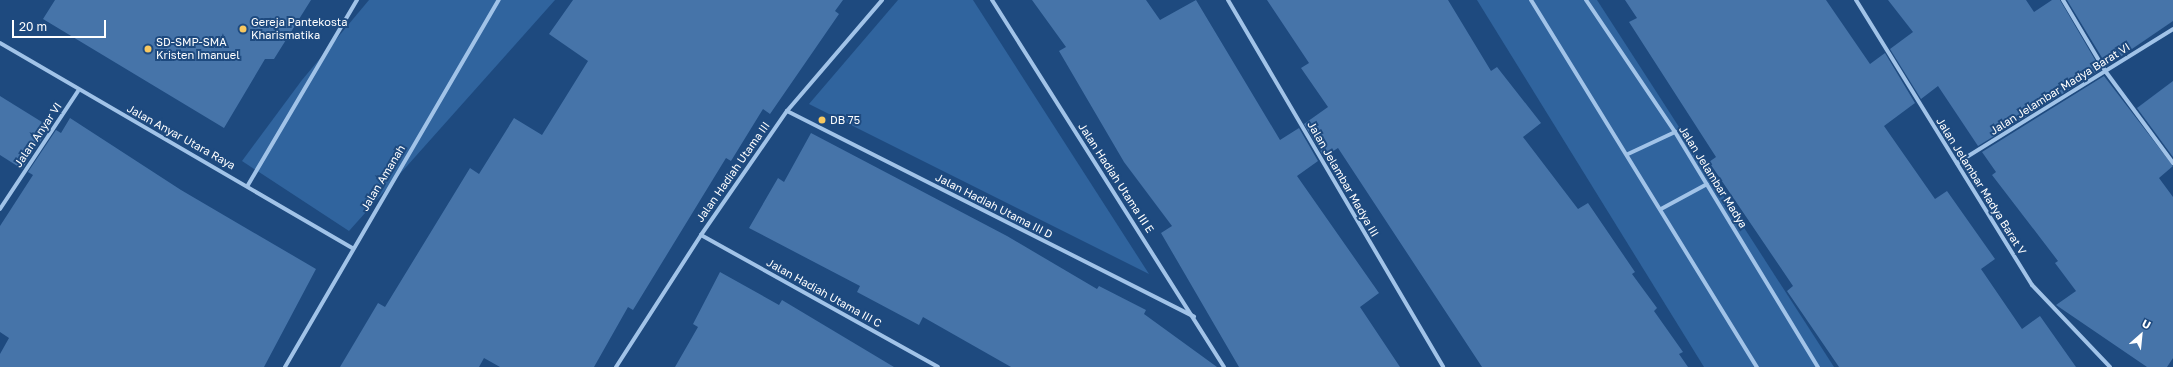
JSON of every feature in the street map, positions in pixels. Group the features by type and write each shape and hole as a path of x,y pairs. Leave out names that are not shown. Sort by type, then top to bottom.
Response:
{"street":[{"path":"248,185 357,0"},
{"name":"Jalan Amanah","path":"286,367 352,248 499,0"},
{"name":"Jalan Hadiah Utama III","path":"616,367 701,235 786,111 882,0"},
{"name":"Jalan Hadiah Utama III E","path":"992,0 1194,317 1224,367"},
{"name":"Jalan Jelambar Madya III","path":"1228,0 1443,367"},
{"path":"1531,0 1628,154 1757,367"},
{"name":"Jalan Jelambar Madya","path":"1586,0 1675,132 1818,367"},
{"name":"Jalan Jelambar Madya Barat V","path":"1856,0 2032,285 2110,367"},
{"path":"2063,0 2106,72 2173,163"},
{"name":"Jalan Jelambar Madya Barat VI","path":"1957,163 2106,72 2173,29"},
{"name":"Jalan Anyar Utara Raya","path":"0,43 78,91 248,185 352,248"},
{"name":"Jalan Anyar VI","path":"0,209 78,91"},
{"name":"Jalan Hadiah Utama III D","path":"786,111 1194,317"},
{"path":"1628,154 1675,132"},
{"path":"1661,208 1707,184"},
{"name":"Jalan Hadiah Utama III C","path":"701,235 938,367"}],"shaded area":[{"path":"369,0 555,0 349,231 242,161 302,80"},
{"path":"898,0 973,0 1149,274 809,104"},
{"path":"1477,0 1597,0 1834,367 1704,367"}],"building":[{"name":"SD-SMP-SMA Kristen Imanuel","path":"55,0 311,0 274,59 265,59 224,128 43,19"},
{"path":"573,0 843,0 835,11 839,14 770,114 763,109 731,161 726,158 633,310 628,307 594,367 500,367 484,358 479,367 340,367 378,303 385,307 470,168 479,174 514,118 542,135 588,61 549,34"},
{"path":"1032,0 1146,0 1160,20 1196,0 1280,140 1299,128 1318,161 1297,176 1379,293 1360,307 1400,367 1239,367 1161,233 1172,226 1124,162 1059,51 1066,47"},
{"path":"1267,0 1448,0 1491,71 1497,67 1541,123 1523,137 1578,209 1588,203 1635,272 1632,274 1657,308 1654,311 1683,352 1679,354 1688,367 1482,367 1338,148 1324,157 1304,124 1328,107 1301,68 1309,63"},
{"path":"1625,0 1826,0 1870,64 1885,53 1915,103 1884,126 1935,199 1947,191 1995,259 1981,269 2022,329 2040,316 2076,367 1839,367 1787,291 1793,286 1709,162 1716,157 1629,22 1637,18"},
{"path":"1888,0 2026,0 2034,12 2052,0 2060,0 2101,70 1978,146 1938,86 1921,99 1890,49 1913,32"},
{"path":"2067,0 2173,0 2173,21 2107,66"},
{"path":"2104,76 2173,166 2159,178 2173,197 2173,358 2167,367 2147,367 2056,305 2076,291 2055,263 2058,261 1992,175 1996,172 1982,152"},
{"path":"2173,81 2173,157 2137,108"},
{"path":"0,96 50,127 22,169 0,155"},
{"path":"70,118 181,190 316,269 264,367 0,367 0,354 9,338 0,332 0,226 33,175 28,172 56,130 61,133"},
{"path":"811,133 1007,236 1097,289 1099,286 1146,310 1144,314 1217,367 1011,367 923,317 919,325 857,292 860,286 749,228 778,178 784,182"},
{"path":"720,272 779,305 782,300 894,367 675,367 698,327 693,324"}],"place":[{"name":"Gereja Pantekosta Kharismatika","path":"243,29"},
{"name":"SD-SMP-SMA Kristen Imanuel","path":"148,49"},
{"name":"DB 75","path":"822,120"}]}
